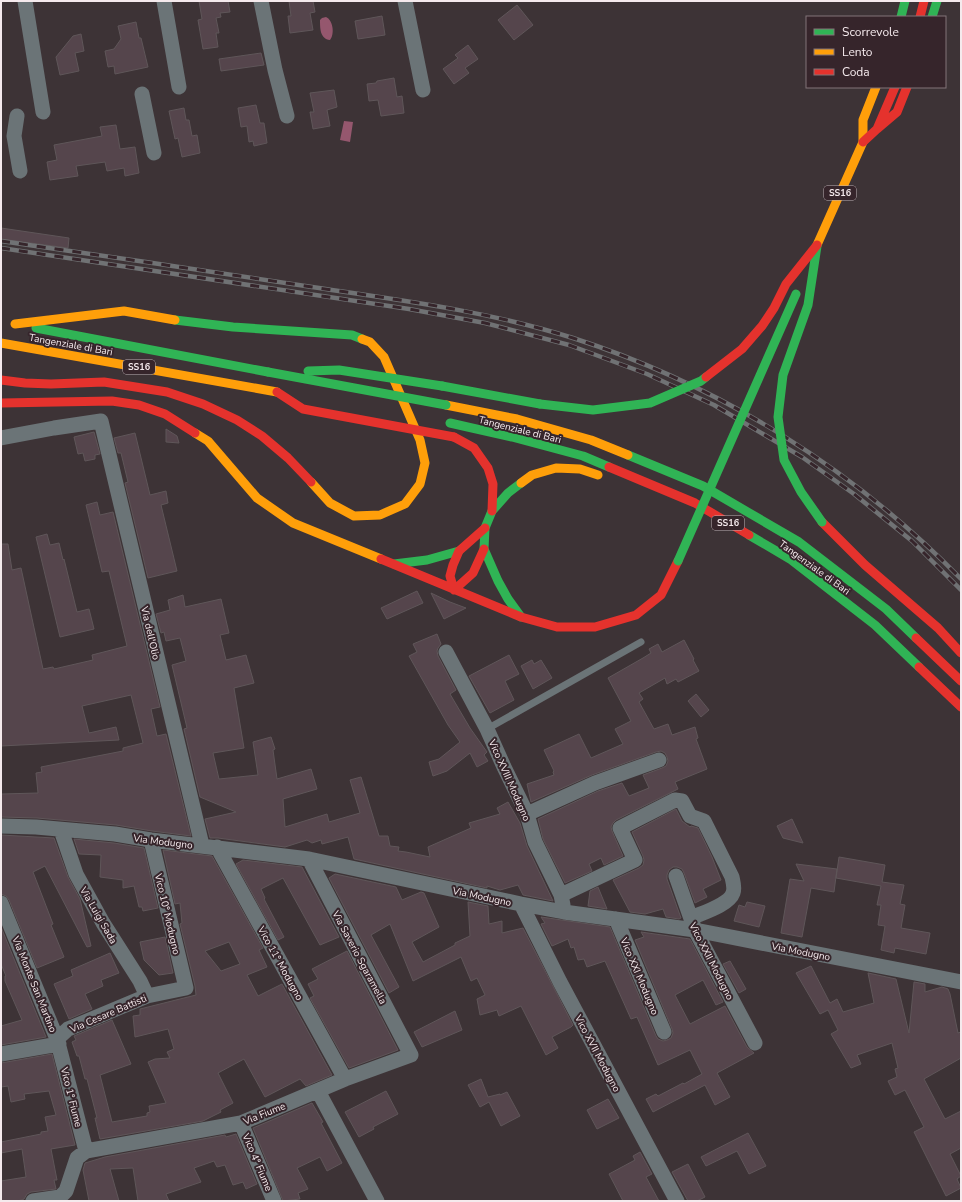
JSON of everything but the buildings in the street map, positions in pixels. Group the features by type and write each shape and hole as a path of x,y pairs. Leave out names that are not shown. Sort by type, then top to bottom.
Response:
{"main road":[{"path":"901,16 905,1"},
{"path":"920,16 924,1"},
{"path":"932,16 937,1"},
{"name":"SS16","path":"863,142 863,120 876,88"},
{"name":"SS16","path":"817,245 863,142 877,129 895,88"},
{"path":"877,129 897,112 907,88"},
{"path":"804,274 817,245"},
{"path":"268,372 339,370 442,386 540,404 593,410 650,403 701,381 742,349 762,326 774,308 786,284 817,245"},
{"path":"817,245 808,305 783,375 778,417 784,460 801,492 822,522 865,565 938,628 961,653"},
{"path":"1,403 112,401 139,405 165,414 208,441 257,498 293,523 520,617 557,627 595,627 636,615 661,595 678,561 798,288"},
{"name":"Tangenziale di Bari","path":"1,380 51,384 116,383 167,392 203,404 237,420 262,436 288,458 330,503 354,516 380,515 405,504 420,484 425,463 420,440 384,358 370,342 352,335 233,327 196,323 124,311 12,324 268,372 446,405 517,419 591,440 703,486 799,542 886,609 961,681"},
{"name":"Tangenziale di Bari","path":"1,343 301,396"},
{"path":"277,392 303,409 454,437 474,448 488,468 493,484 492,511"},
{"path":"403,414 418,417"},
{"name":"Tangenziale di Bari","path":"446,422 512,437 583,456 695,503 790,560 875,625 961,707"},
{"path":"454,590 473,573 484,549 485,528 492,511 508,493 532,475 556,468 580,469 609,479"},
{"path":"658,497 695,503"},
{"path":"392,565 433,560 459,551 485,528"},
{"path":"484,549 498,581 520,617"},
{"path":"454,590 450,576 459,551"}],"street":[{"path":"25,1 43,112"},
{"path":"164,1 179,87"},
{"path":"261,1 275,70 287,116"},
{"path":"405,1 423,90"},
{"path":"142,94 154,153"},
{"path":"17,116 14,136 20,171"},
{"name":"Via dell'Olio","path":"1,438 100,421 210,846"},
{"name":"Vico XVIII Modugno","path":"446,652 487,729 527,814 535,842 561,895 564,912"},
{"path":"527,814 595,783 659,760"},
{"path":"561,895 635,860 620,828 675,800 682,801 690,816 704,820 732,878 734,887 733,893 728,901 693,924"},
{"name":"Via Modugno","path":"1,826 36,827 116,834 151,840 309,859 564,912 616,919 693,924 961,982"},
{"name":"Via Luigi Sada","path":"61,830 76,874 103,923 140,981 147,996"},
{"name":"Vico 10° Modugno","path":"151,840 186,988"},
{"name":"Vico 11° Modugno","path":"210,846 345,1080"},
{"name":"Via Saverio Sgaramella","path":"309,859 411,1055"},
{"name":"Vico XXII Modugno","path":"676,876 693,924 755,1043"},
{"name":"Via Monte San Martino","path":"1,903 58,1041"},
{"name":"Vico XVII Modugno","path":"521,904 560,982 677,1201"},
{"name":"Vico XXI Modugno","path":"616,919 664,1032"},
{"name":"Via Cesare Battisti","path":"1,1054 58,1041 68,1029 147,996 186,988"},
{"name":"Vico 1° Fiume","path":"58,1041 86,1151"},
{"name":"Via Fiume","path":"86,1151 241,1123 345,1080 411,1055"},
{"path":"318,1091 377,1201"},
{"name":"Vico 4° Fiume","path":"241,1123 274,1201"},
{"path":"34,1201 60,1197 66,1191 77,1158 86,1151"}],"lane":[{"path":"487,729 641,642"}],"shaded area":[{"path":"326,17 332,24 332,37 330,40 324,38 321,30 320,20"},
{"path":"344,121 353,122 350,142 340,140"}],"railway":[{"path":"1,241 444,307 509,320 573,338 627,357 680,380 732,406 782,435 830,467 876,502 920,539 961,579"},
{"path":"1,248 409,309 485,323 569,345 647,374 714,405 802,457 854,494 912,541 961,590"}],"traffic: fast":[{"path":"901,16 905,1"},
{"path":"932,16 937,1"},
{"path":"817,246 808,305 783,375 778,417 784,460 801,492 822,522"},
{"path":"678,561 796,294"},
{"path":"175,320 233,327 352,335 362,339"},
{"path":"36,328 268,372"},
{"path":"308,371 339,370 442,386"},
{"path":"268,372 446,405"},
{"path":"540,404 593,410 650,403 701,381 706,377"},
{"path":"442,386 540,404"},
{"path":"450,423 512,437 583,456 609,467"},
{"path":"628,455 703,486 799,542 886,609 916,638"},
{"path":"521,483 508,493 492,511 485,528 484,549 498,581 508,599 521,617"},
{"path":"749,535 790,559 875,625 919,667"},
{"path":"394,564 427,560 459,551"}],"traffic: slow":[{"path":"817,245 863,142 863,120 876,88"},
{"path":"15,324 124,311 175,320"},
{"path":"311,482 330,503 354,516 380,515 405,504 420,484 425,463 420,440 384,357 370,342 362,339"},
{"path":"1,343 277,392"},
{"path":"446,405 517,419 591,440 628,455"},
{"path":"195,433 208,441 257,498 293,523 381,559"},
{"path":"521,483 532,475 556,468 580,469 598,475"}],"traffic: jam":[{"path":"920,16 924,1"},
{"path":"863,142 877,129 895,88"},
{"path":"877,129 897,112 907,88"},
{"path":"706,377 742,349 762,326 774,308 786,284 817,245"},
{"path":"1,380 51,384 104,382 167,392 203,404 237,420 262,436 288,458 311,482"},
{"path":"277,392 303,409 454,437"},
{"path":"1,403 112,401 139,405 165,414 195,433"},
{"path":"454,437 474,448 488,468 493,484 492,511"},
{"path":"609,467 695,503 749,535"},
{"path":"822,522 865,565 938,628 961,653"},
{"path":"454,590 450,576 459,551 485,528"},
{"path":"454,590 473,573 484,549"},
{"path":"381,559 521,617 557,627 595,627 636,615 661,595 678,561"},
{"path":"916,638 961,681"},
{"path":"919,667 961,707"}]}
